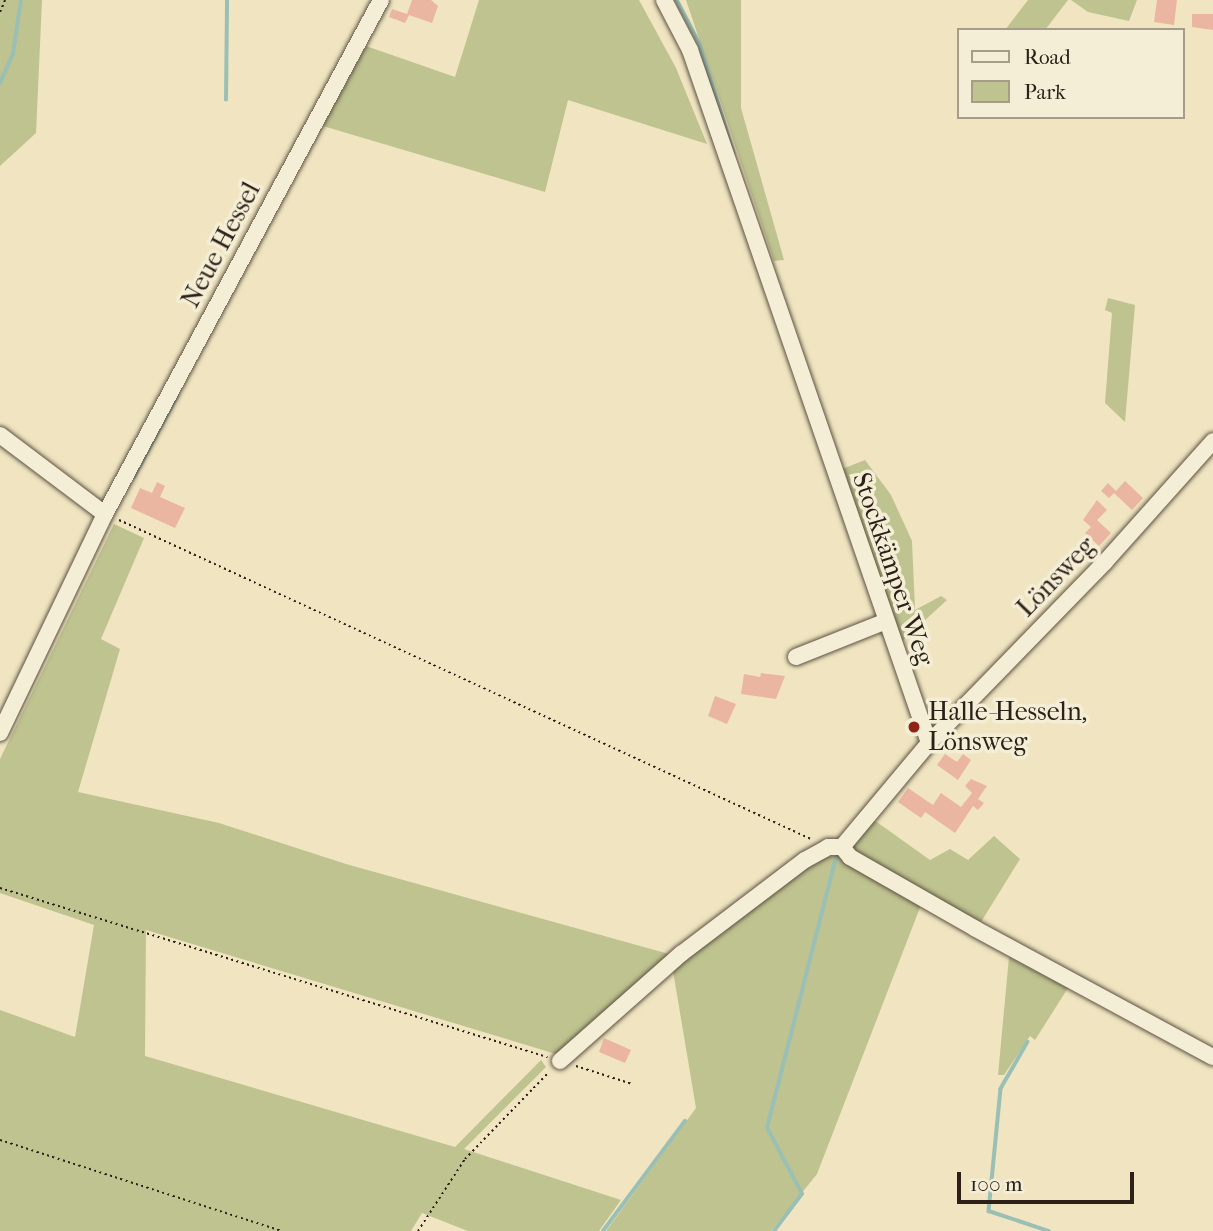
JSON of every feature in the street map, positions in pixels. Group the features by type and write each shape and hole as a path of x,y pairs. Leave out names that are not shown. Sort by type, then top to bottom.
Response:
{"street":[{"name":"Neue Hessel","path":"0,733 106,514 381,0"},
{"name":"Stockkämper Weg","path":"664,0 690,50 884,622 929,743"},
{"path":"0,435 106,514"},
{"name":"Lönsweg","path":"929,743 1105,562 1213,441"},
{"path":"796,657 884,622"},
{"path":"559,1061 681,954 835,847 929,743"},
{"path":"835,847 965,923 1213,1056"}],"path":[{"path":"0,12 5,0"},
{"path":"106,514 835,847"},
{"path":"0,888 632,1084"},
{"path":"418,1231 465,1159 559,1061"},
{"path":"0,1140 281,1231"}],"green space":[{"path":"0,0 42,0 36,133 0,166"},
{"path":"479,0 639,0 676,68 707,144 568,100 545,192 323,126 366,46 455,77"},
{"path":"686,0 741,0 741,108 784,260 774,261"},
{"path":"1028,0 1068,0 1047,28 1007,28"},
{"path":"1071,0 1137,0 1129,21 1088,12"},
{"path":"1108,298 1135,305 1125,422 1105,403 1112,313 1105,310"},
{"path":"865,460 891,495 912,541 915,610 941,596 947,600 898,645 837,471"},
{"path":"114,524 144,538 101,639 120,649 78,792 219,823 346,864 669,954 556,1054 146,930 145,1056 455,1147 541,1060 546,1067 464,1149 621,1200 599,1231 468,1231 422,1213 411,1231 0,1231 0,1010 75,1037 94,925 0,893 0,759"},
{"path":"874,820 930,860 950,849 968,860 994,836 1020,859 981,922 856,855 852,842"},
{"path":"838,855 921,905 817,1174 771,1231 606,1231 696,1108 673,971 807,862"},
{"path":"1009,957 1068,988 1035,1040 1030,1036 1004,1075 998,1075"}],"building":[{"path":"412,0 431,0 438,6 432,23 409,15 405,23 389,17 392,9 407,14"},
{"path":"1157,0 1177,0 1174,25 1154,22"},
{"path":"1192,14 1213,14 1213,30 1192,27"},
{"path":"1125,481 1143,498 1132,510 1114,493 1109,498 1101,491 1108,483 1116,491"},
{"path":"157,482 165,486 160,497 185,508 175,528 131,508 140,488 152,493"},
{"path":"1097,500 1107,510 1097,520 1111,533 1099,546 1085,533 1091,527 1083,520"},
{"path":"761,673 785,676 776,699 741,694 744,674 760,677"},
{"path":"715,696 736,704 727,724 708,716"},
{"path":"945,754 957,762 963,754 971,760 958,780 937,765"},
{"path":"971,779 987,786 978,799 984,803 978,810 973,806 955,833 925,812 921,818 898,802 908,788 933,805 941,793 961,807 972,793 965,786"},
{"path":"604,1038 631,1050 625,1063 599,1052"}],"waterway":[{"path":"0,83 13,54 21,0"},
{"path":"226,100 227,0"},
{"path":"677,0 700,44 734,153"},
{"path":"134,477 177,396"},
{"path":"774,1231 802,1194 767,1128 836,858"},
{"path":"1028,1042 1001,1089 989,1211 1049,1231"},
{"path":"603,1231 685,1121"}],"place":[{"name":"Halle-Hesseln, Lönsweg","path":"914,727"}]}
